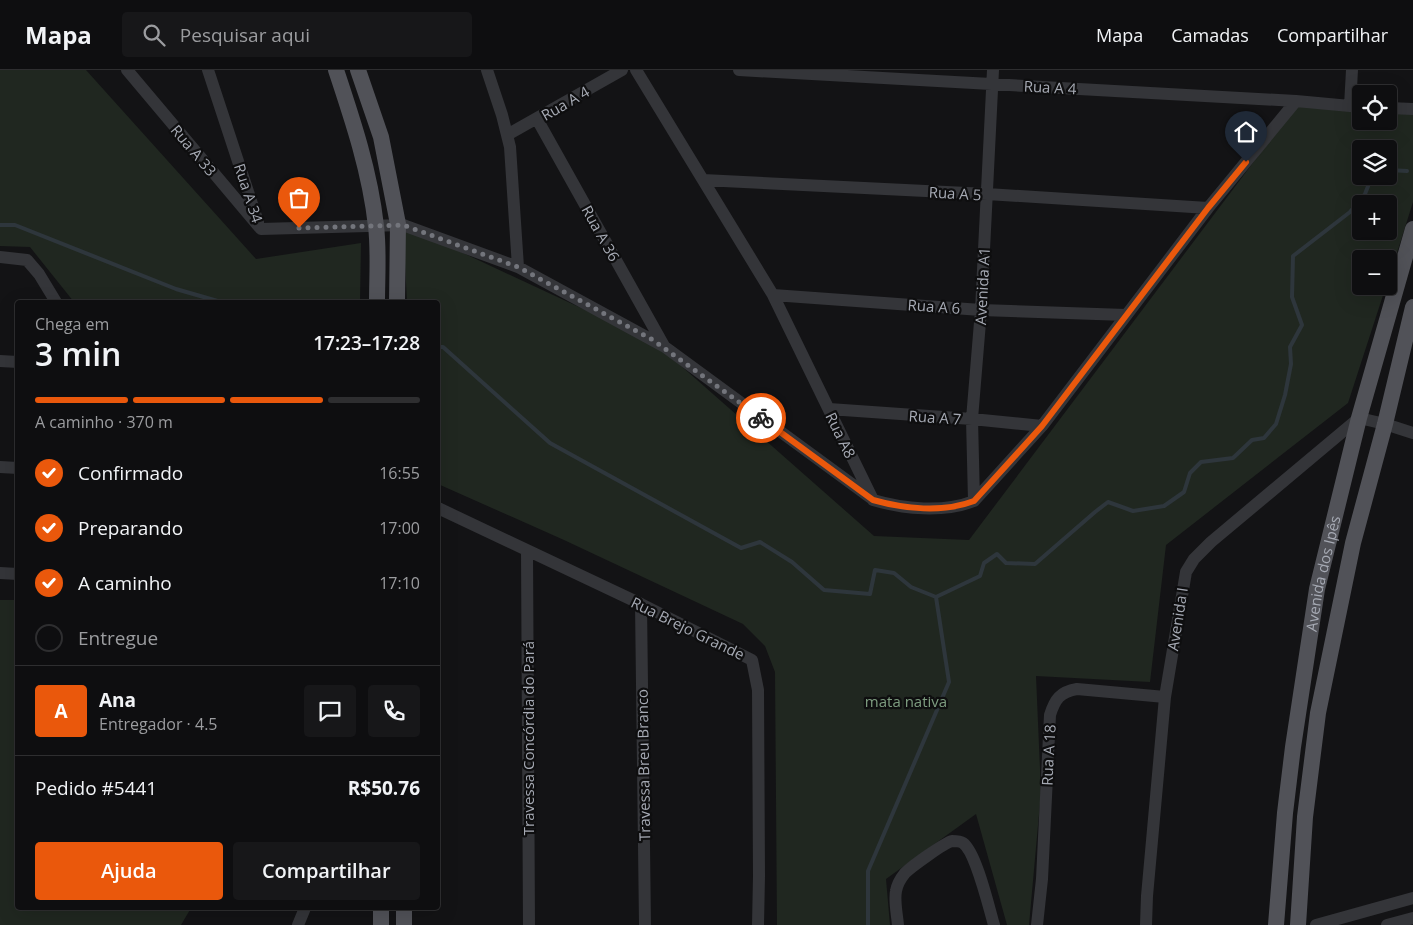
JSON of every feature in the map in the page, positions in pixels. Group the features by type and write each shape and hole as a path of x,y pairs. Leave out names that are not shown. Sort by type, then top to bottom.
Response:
{"main road":[{"path":"336,70 357,133 370,186 376,226 377,300"},
{"path":"358,70 380,137 398,224 397,300"},
{"name":"Avenida dos Ipês","path":"1276,925 1288,794 1317,589 1358,418 1413,229"},
{"name":"Avenida dos Ipês","path":"1298,925 1305,817 1318,713 1353,543 1386,424 1412,317"},
{"path":"381,910 381,925"},
{"path":"404,910 404,925"}],"street":[{"name":"Rua A 33","path":"127,70 261,229"},
{"name":"Rua A 34","path":"208,70 261,229 398,224 518,267 665,347 873,500"},
{"path":"487,70 510,147 518,267"},
{"name":"Rua A 4","path":"507,135 622,70"},
{"name":"Rua A8","path":"636,70 773,295 873,500"},
{"name":"Rua A 4","path":"740,70 1352,106"},
{"name":"Avenida A1","path":"974,501 972,419 981,310 992,70"},
{"path":"1352,70 1353,85"},
{"path":"873,500 888,504 944,508 961,506 974,501 1042,426 1208,208 1296,101"},
{"path":"1397,108 1413,109"},
{"name":"Rua A 36","path":"536,119 665,347"},
{"name":"Rua A 5","path":"703,180 987,194 1208,208"},
{"path":"0,257 27,260 39,274 55,300"},
{"name":"Rua A 6","path":"773,295 981,310 1126,316"},
{"path":"0,361 15,362"},
{"name":"Rua A 7","path":"829,409 1042,426"},
{"path":"1358,418 1413,432"},
{"name":"Avenida I","path":"1146,925 1146,896 1165,696 1182,584 1186,572 1194,559 1211,542 1358,418"},
{"path":"0,467 15,468"},
{"name":"Rua Brejo Grande","path":"440,509 641,604 752,660 758,690 760,876 758,925"},
{"name":"Travessa Concórdia do Pará","path":"526,551 529,925"},
{"path":"0,573 15,574"},
{"name":"Travessa Breu Branco","path":"641,604 645,925"},
{"name":"Rua A 18","path":"1037,925 1042,879 1050,715 1054,702 1067,691 1077,689 1165,696"},
{"path":"898,925 895,900 900,880 905,873 945,844 953,841 962,841 968,848 975,863 994,925"},
{"path":"1316,925 1413,898"},
{"path":"298,925 304,910"},
{"path":"1387,925 1413,918"}],"green space":[{"path":"0,70 86,70 256,259 361,243 360,300 72,300 30,247 0,246"},
{"name":"mata nativa","path":"1298,103 1352,106 1352,130 1397,130 1397,111 1413,113 1413,202 1397,253 1397,250 1352,250 1352,295 1383,295 1348,403 1166,545 1150,682 1036,676 1041,792 1029,925 1007,925 976,814 886,879 890,925 777,925 775,672 765,646 743,624 564,540 440,485 440,300 407,300 403,225 654,342 874,536 969,540"},
{"path":"0,600 15,600 15,910 190,910 181,925 0,925"}],"waterway":[{"path":"1397,170 1407,171"},
{"path":"440,347 443,347 550,443 741,548 760,542 792,562 824,590 870,594 875,570 894,573 911,587 936,597 980,576 984,563 997,554 1006,563 1035,564 1108,502 1133,511 1164,506 1184,492 1190,473 1201,462 1233,458 1252,440 1264,438 1276,424 1285,395 1291,364 1290,347 1302,325 1292,297 1293,256 1350,212 1365,194 1368,185"},
{"path":"0,225 15,225 176,289 214,300"},
{"path":"868,925 868,871 949,682 936,597"}],"way so far":[{"path":"299,228 398,224 518,267 665,347 761,418"}],"route":[{"path":"761,418 873,500 912,507 944,508 961,506 974,501 1042,426 1208,208 1246,162"}]}
